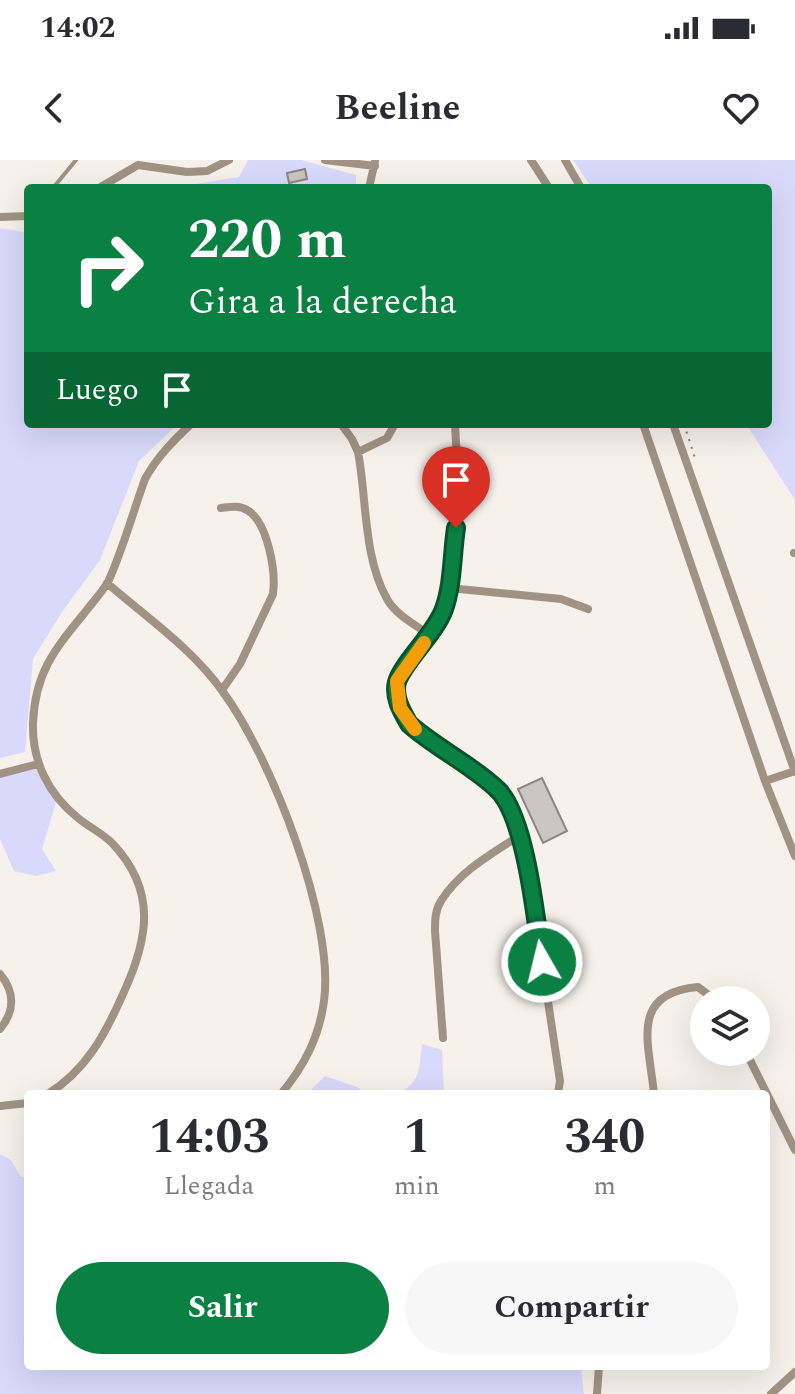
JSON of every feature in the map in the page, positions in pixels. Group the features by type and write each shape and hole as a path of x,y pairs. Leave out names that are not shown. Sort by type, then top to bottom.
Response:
{"street":[{"path":"105,184 138,163 187,172 207,171 229,160"},
{"path":"325,160 375,163 370,184"},
{"path":"531,160 546,184"},
{"path":"565,160 579,184"},
{"path":"0,217 24,216"},
{"path":"54,1090 80,1069 95,1051 110,1024 141,954 145,913 141,891 126,861 106,838 77,817 47,783 33,744 35,704 44,668 53,651 107,583 145,479 160,455 187,428"},
{"path":"344,428 358,452 375,566 388,601 404,618 430,635"},
{"path":"358,452 387,438 393,428"},
{"path":"455,428 459,498 449,588 444,609 430,635 397,681 400,708 409,724 419,733 499,791 512,813 533,902 560,1081 559,1090"},
{"path":"644,428 765,781 795,856"},
{"path":"674,428 795,771 765,781"},
{"path":"221,508 248,510 256,519 268,547 275,583 273,594 240,664 222,690"},
{"path":"107,583 187,652 222,690 250,734 304,865 322,943 325,974 320,1022 310,1054 284,1090"},
{"path":"449,588 561,599 588,609"},
{"path":"0,774 38,764"},
{"path":"443,1038 435,931 440,902 479,861 519,836"},
{"path":"0,974 11,993 12,1007 10,1017 0,1029"},
{"path":"654,1090 648,1020 657,1000 677,989 690,988"},
{"path":"753,1066 765,1090"},
{"path":"770,1100 795,1150"},
{"path":"0,1106 24,1103"},
{"path":"597,1394 599,1370"},
{"path":"771,1394 795,1372"}],"lane":[{"path":"56,184 76,160"}],"shaded area":[{"path":"248,160 301,160 356,175 356,184 196,184 239,177"},
{"path":"573,160 795,160 795,500 749,428 772,428 772,184 589,184"},
{"path":"0,228 24,232 24,428 174,428 139,461 100,560 33,659 25,752 0,758"},
{"path":"40,766 57,799 42,849 56,871 36,876 14,871 0,839 0,777"},
{"path":"422,1044 442,1050 444,1090 404,1090 414,1081"},
{"path":"325,1076 362,1090 311,1090"},
{"path":"0,1154 11,1160 24,1177 24,1370 581,1370 584,1394 0,1394"}],"building":[{"path":"305,169 307,179 289,183 287,173"},
{"path":"542,778 567,831 543,843 518,789"}],"slow traffic":[{"path":"415,729 400,708 397,681 424,643"}],"route":[{"path":"456,528 444,609 430,635 397,681 397,693 400,708 409,724 499,791 512,813 529,880 542,962"}]}
